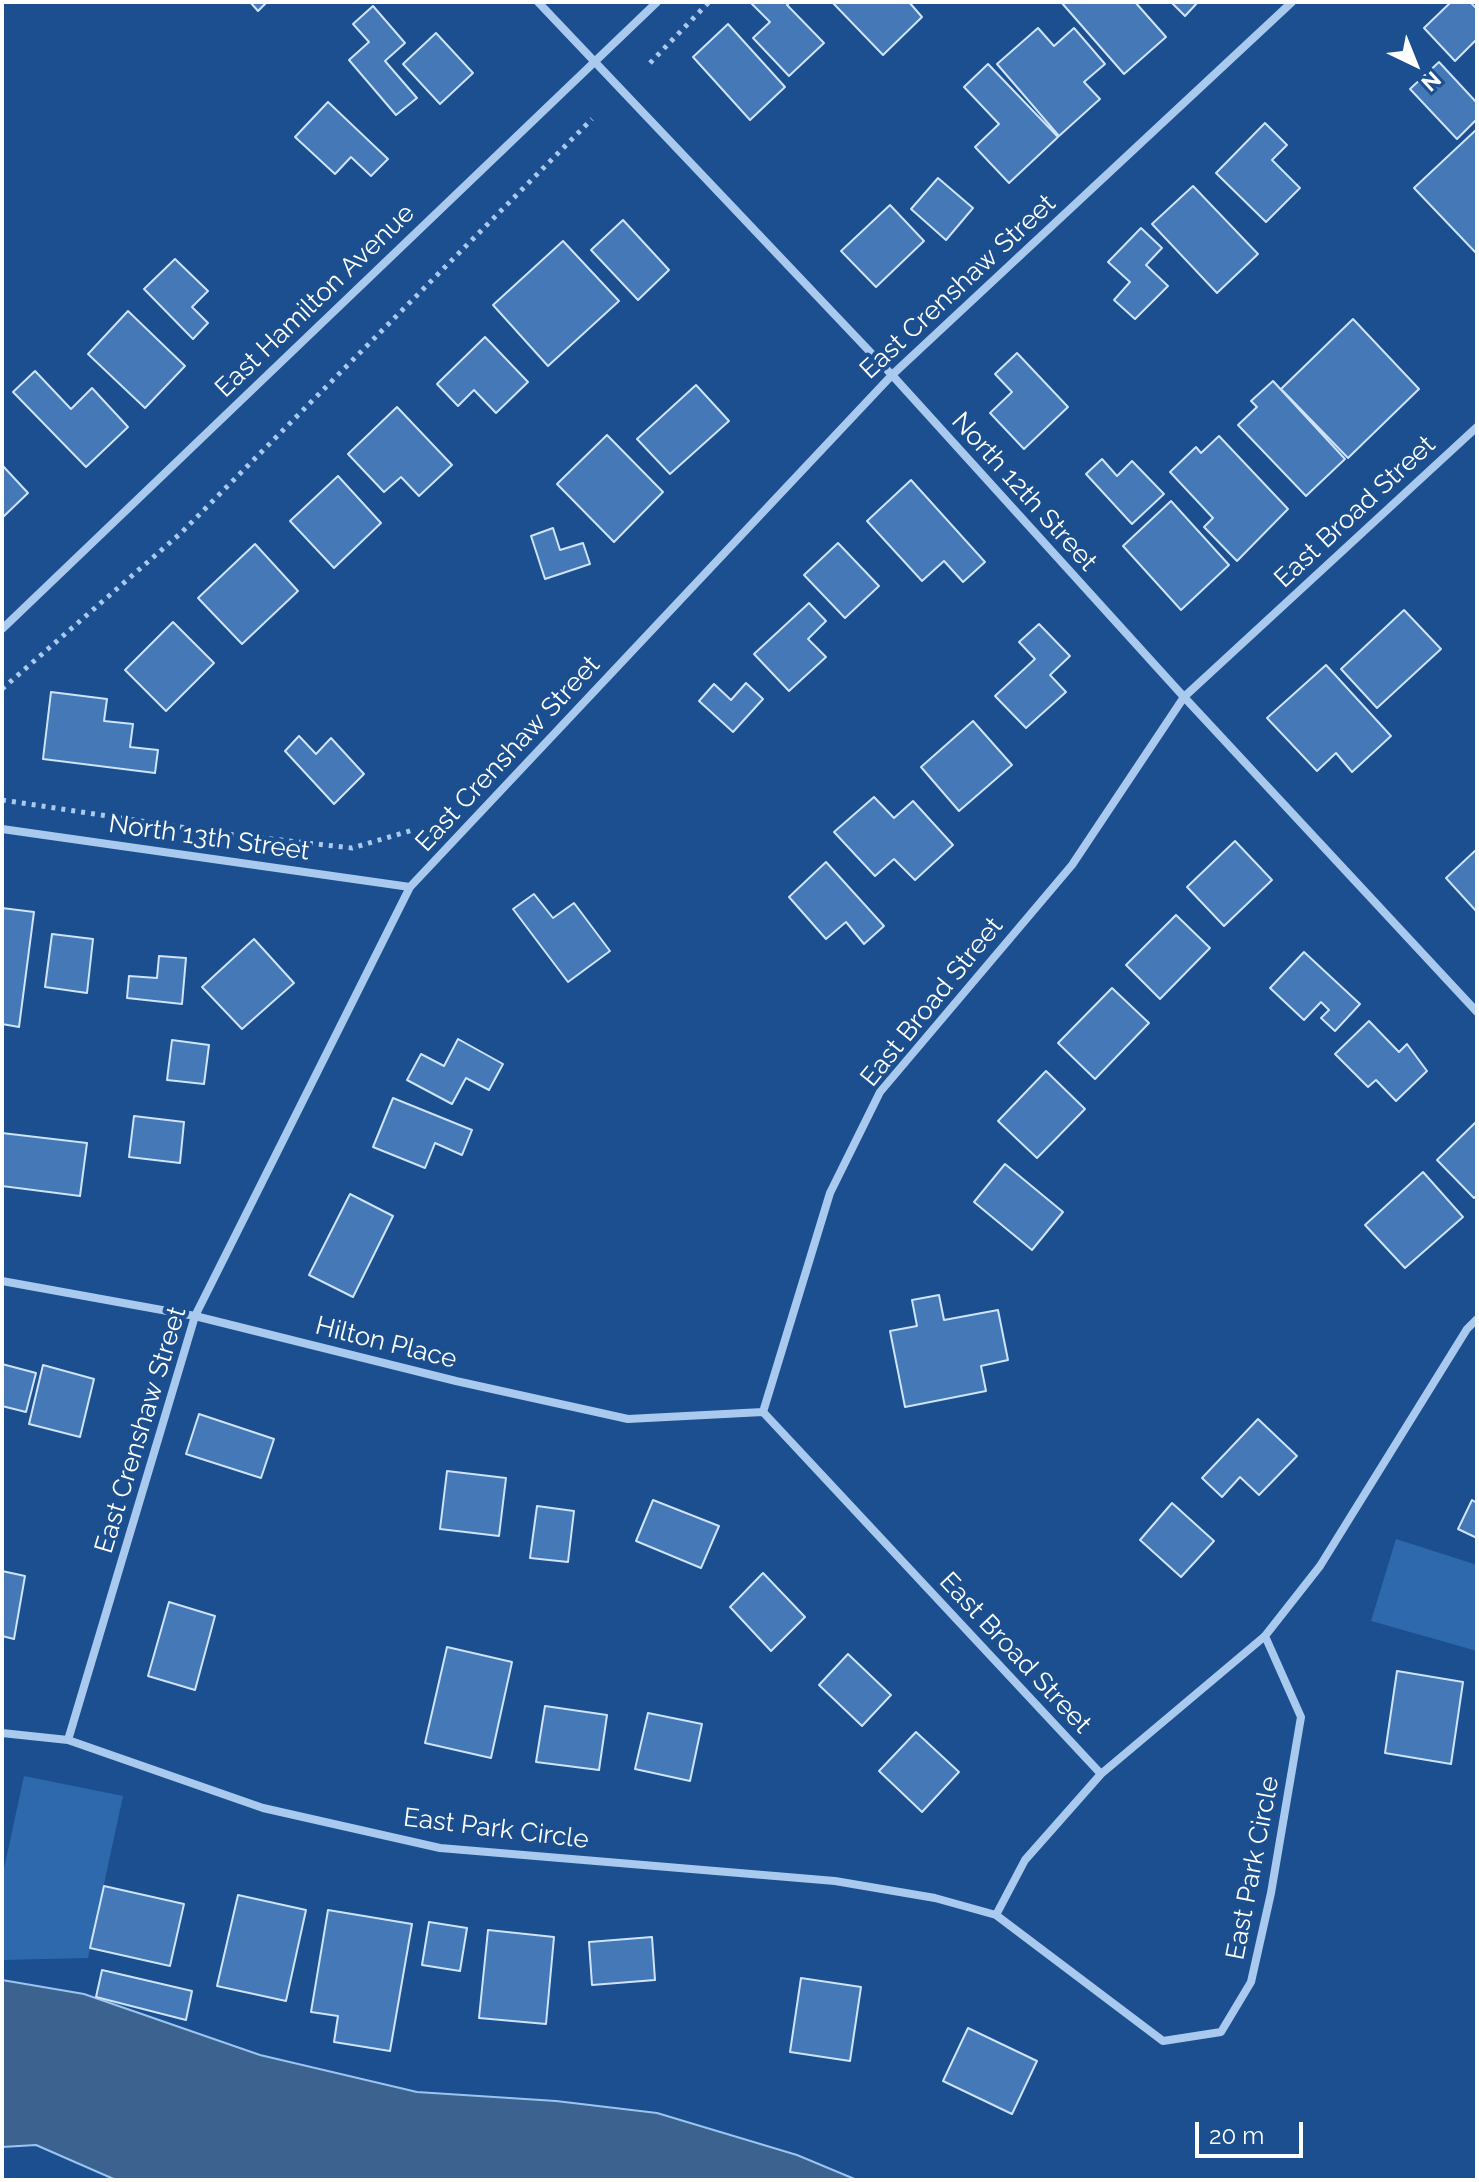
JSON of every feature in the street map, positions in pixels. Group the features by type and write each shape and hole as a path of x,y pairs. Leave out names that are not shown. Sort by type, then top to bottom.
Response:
{"street":[{"name":"North 12th Street","path":"538,2 892,375 1184,697 1477,1012"},
{"name":"East Hamilton Avenue","path":"2,629 657,2"},
{"name":"East Crenshaw Street","path":"68,1740 195,1316 410,887 892,375 1292,2"},
{"name":"East Broad Street","path":"1101,1774 763,1412 830,1193 880,1092 1072,865 1184,697 1477,427"},
{"name":"North 13th Street","path":"2,829 410,887"},
{"name":"Hilton Place","path":"2,1281 195,1316 456,1381 628,1419 763,1412"},
{"path":"996,1915 1025,1860 1101,1774 1265,1636 1320,1566 1459,1342 1477,1319"},
{"name":"East Park Circle","path":"2,1733 68,1740 263,1808 440,1848 835,1881 935,1898 996,1915 1163,2041 1221,2032 1251,1982 1271,1893 1301,1717 1265,1636"}],"path":[{"path":"650,63 709,2"},
{"path":"2,689 181,533 592,119"},
{"path":"2,800 227,834 352,848 413,830"}],"shaded area":[{"path":"1396,1539 1477,1565 1477,1651 1371,1621"},
{"path":"24,1776 123,1796 88,1958 2,1960 2,1878"},
{"path":"2,1980 84,1994 260,2055 417,2092 556,2101 657,2113 797,2155 857,2180 116,2180 36,2145 2,2147"}],"building":[{"path":"250,2 267,2 258,11"},
{"path":"790,2 787,5 824,43 789,76 753,38 770,22 751,3"},
{"path":"832,2 909,2 922,17 883,55"},
{"path":"1061,2 1135,2 1166,37 1124,74"},
{"path":"1171,2 1198,2 1185,16"},
{"path":"1451,2 1470,2 1477,9 1477,39 1455,61 1424,28"},
{"path":"373,6 405,43 385,61 417,98 396,115 349,60 369,42 353,24"},
{"path":"728,24 785,87 750,120 693,57"},
{"path":"1038,28 1054,46 1074,28 1105,64 1084,82 1100,99 1059,136 997,64"},
{"path":"436,33 473,73 440,104 403,64"},
{"path":"1439,62 1477,103 1477,119 1457,139 1410,89"},
{"path":"988,64 1058,137 1009,183 975,147 999,124 964,87"},
{"path":"328,102 388,159 371,176 351,157 335,174 295,137"},
{"path":"1265,123 1287,145 1272,160 1300,188 1266,222 1216,173"},
{"path":"1477,129 1477,254 1414,188"},
{"path":"938,178 973,208 946,240 911,209"},
{"path":"1193,186 1258,254 1217,293 1152,224"},
{"path":"890,205 924,241 876,287 841,251"},
{"path":"623,220 669,270 638,300 591,250"},
{"path":"1141,228 1162,248 1146,265 1168,286 1135,319 1114,300 1130,282 1108,262"},
{"path":"563,241 619,301 548,366 493,305"},
{"path":"175,259 208,291 192,307 208,323 193,339 144,289"},
{"path":"128,311 185,366 145,408 88,354"},
{"path":"1353,319 1419,389 1348,458 1281,389"},
{"path":"485,337 528,382 496,413 474,390 458,406 437,384"},
{"path":"1017,353 1068,407 1024,449 990,413 1012,392 995,374"},
{"path":"35,371 71,409 92,388 128,427 86,467 13,392"},
{"path":"1273,381 1345,459 1306,496 1238,425 1257,407 1251,401"},
{"path":"696,385 729,421 670,474 637,439"},
{"path":"397,407 452,465 419,496 401,477 384,492 348,454"},
{"path":"607,435 663,492 614,542 557,484"},
{"path":"1219,436 1288,509 1237,561 1204,527 1213,518 1170,472 1196,447 1201,453"},
{"path":"1102,459 1117,476 1132,461 1164,494 1132,524 1086,474"},
{"path":"2,465 28,493 2,518"},
{"path":"338,476 381,523 334,568 290,521"},
{"path":"911,480 985,562 963,582 944,561 922,581 867,521"},
{"path":"1171,501 1229,565 1181,610 1123,546"},
{"path":"553,528 560,550 583,543 590,564 545,579 531,536"},
{"path":"838,543 879,586 845,618 804,575"},
{"path":"255,544 298,591 242,644 198,598"},
{"path":"809,603 826,621 808,639 826,657 789,691 754,654"},
{"path":"1404,610 1441,649 1377,708 1341,669"},
{"path":"173,622 214,663 166,711 125,670"},
{"path":"1039,624 1070,656 1050,675 1066,692 1026,728 995,696 1035,659 1019,642"},
{"path":"1326,665 1391,736 1352,772 1336,753 1317,771 1267,718"},
{"path":"746,683 763,699 733,732 699,701 714,684 731,700"},
{"path":"51,692 107,699 104,721 133,724 130,747 158,750 155,773 43,759"},
{"path":"973,721 1012,765 959,811 921,767"},
{"path":"299,736 316,754 331,738 364,774 334,804 285,751"},
{"path":"874,797 894,818 913,801 953,845 915,880 894,859 875,876 834,832"},
{"path":"1235,841 1272,880 1224,926 1187,887"},
{"path":"1477,849 1477,912 1446,878"},
{"path":"826,862 884,926 864,944 846,922 826,939 789,897"},
{"path":"534,894 553,918 574,903 610,951 568,982 513,909"},
{"path":"2,908 34,912 19,1027 2,1024"},
{"path":"1176,915 1210,948 1160,999 1126,965"},
{"path":"52,934 93,939 87,993 45,987"},
{"path":"254,939 294,983 242,1029 202,987"},
{"path":"1304,952 1360,1004 1335,1031 1321,1018 1329,1010 1321,1002 1304,1020 1270,988"},
{"path":"159,956 186,958 182,1004 127,998 129,976 157,978"},
{"path":"1112,988 1149,1023 1095,1079 1058,1043"},
{"path":"1369,1021 1399,1052 1407,1044 1427,1071 1396,1101 1376,1080 1368,1087 1335,1054"},
{"path":"458,1039 503,1064 489,1090 466,1078 452,1104 407,1080 421,1054 444,1066"},
{"path":"172,1040 209,1045 204,1084 167,1080"},
{"path":"1046,1071 1085,1109 1037,1158 998,1121"},
{"path":"393,1098 472,1130 462,1155 435,1143 425,1168 373,1147"},
{"path":"134,1116 184,1122 180,1163 129,1157"},
{"path":"1477,1121 1477,1195 1474,1198 1437,1160"},
{"path":"2,1133 87,1143 80,1196 2,1186"},
{"path":"1005,1164 1063,1212 1032,1250 974,1202"},
{"path":"1423,1172 1463,1217 1405,1268 1365,1225"},
{"path":"350,1194 393,1216 353,1297 309,1275"},
{"path":"939,1295 944,1320 998,1310 1008,1360 981,1366 986,1391 905,1407 890,1331 917,1326 912,1300"},
{"path":"2,1364 36,1373 26,1412 2,1406"},
{"path":"43,1365 94,1379 80,1437 29,1424"},
{"path":"199,1414 274,1439 261,1478 186,1454"},
{"path":"1258,1419 1297,1456 1259,1495 1240,1477 1222,1497 1202,1478"},
{"path":"447,1471 506,1478 499,1536 440,1529"},
{"path":"653,1500 719,1526 701,1568 636,1541"},
{"path":"1472,1500 1477,1503 1477,1538 1458,1529"},
{"path":"1172,1503 1214,1541 1181,1577 1140,1540"},
{"path":"537,1506 574,1511 568,1562 530,1558"},
{"path":"2,1571 25,1576 14,1639 2,1636"},
{"path":"763,1573 805,1617 771,1651 730,1607"},
{"path":"169,1602 215,1616 195,1690 148,1676"},
{"path":"447,1647 512,1662 491,1758 425,1743"},
{"path":"848,1654 891,1695 862,1726 819,1685"},
{"path":"1397,1671 1463,1682 1451,1764 1385,1753"},
{"path":"545,1706 607,1715 599,1770 536,1762"},
{"path":"648,1713 702,1724 690,1781 635,1769"},
{"path":"916,1732 959,1772 922,1812 879,1771"},
{"path":"104,1886 184,1904 170,1966 90,1948"},
{"path":"238,1895 306,1910 286,2001 217,1986"},
{"path":"328,1910 412,1924 390,2051 334,2042 338,2016 311,2012"},
{"path":"429,1922 467,1928 460,1971 422,1965"},
{"path":"488,1930 554,1937 546,2024 479,2018"},
{"path":"652,1937 655,1980 592,1985 589,1942"},
{"path":"102,1970 192,1991 186,2020 96,1997"},
{"path":"801,1978 861,1987 850,2061 790,2052"},
{"path":"968,2028 1037,2061 1012,2114 943,2081"}]}
